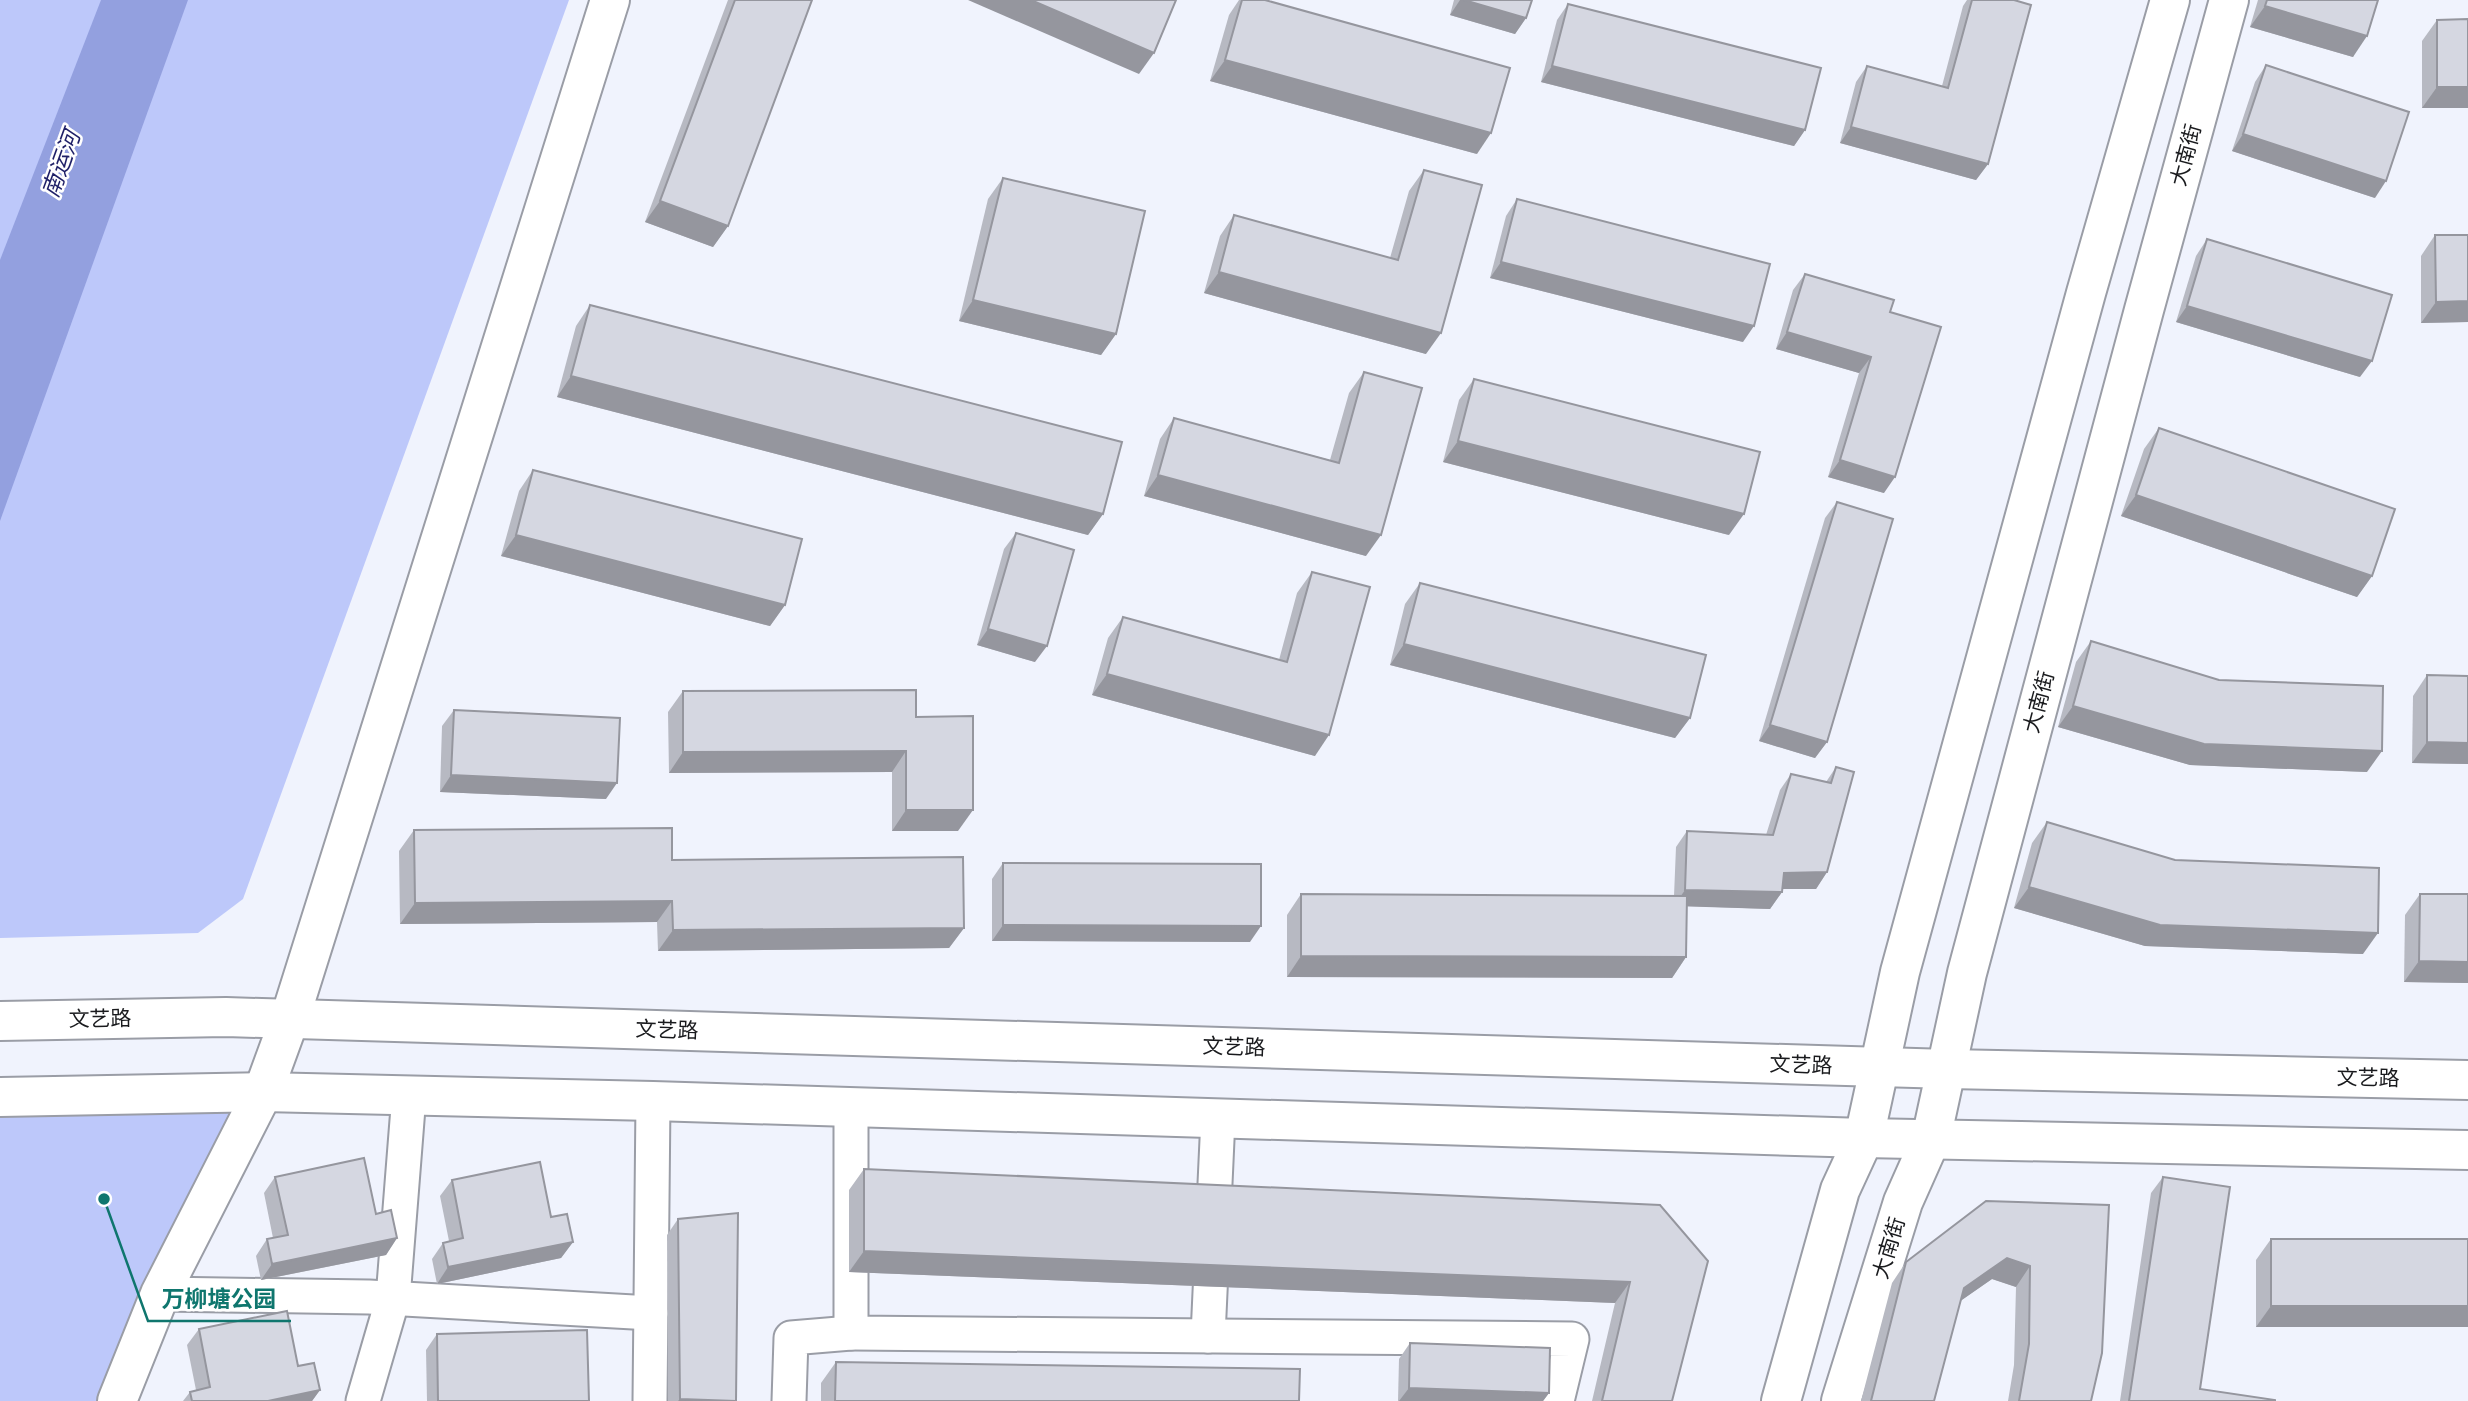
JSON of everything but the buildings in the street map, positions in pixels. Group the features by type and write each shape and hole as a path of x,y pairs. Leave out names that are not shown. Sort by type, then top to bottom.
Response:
{"main road":[{"path":"117,1401 160,1294 263,1092 290,1018 610,0"},
{"path":"1781,1401 1840,1190 1864,1138 1900,972 2169,0"},
{"name":"大南街","path":"1841,1401 1903,1202 1931,1139 1970,960 2229,0"},
{"name":"文艺路","path":"0,1021 290,1018 1948,1069 2468,1080"},
{"path":"0,1097 263,1092 409,1095 1864,1138 2468,1150"}],"street":[{"path":"363,1401 393,1298 409,1095"},
{"path":"650,1401 653,1101"},
{"path":"851,1107 851,1334"},
{"path":"1208,1336 1218,1118"},
{"path":"160,1294 393,1298 651,1312"},
{"path":"789,1401 791,1338 851,1334 1572,1339 1557,1401"}],"shaded area":[{"path":"0,0 569,0 243,899 198,933 0,938"},
{"path":"263,1092 107,1401 0,1401 0,1104"}],"water":[{"name":"南运河","path":"101,0 188,0 0,521 0,260"}],"place":[{"name":"万柳塘公园","path":"104,1199"}]}
